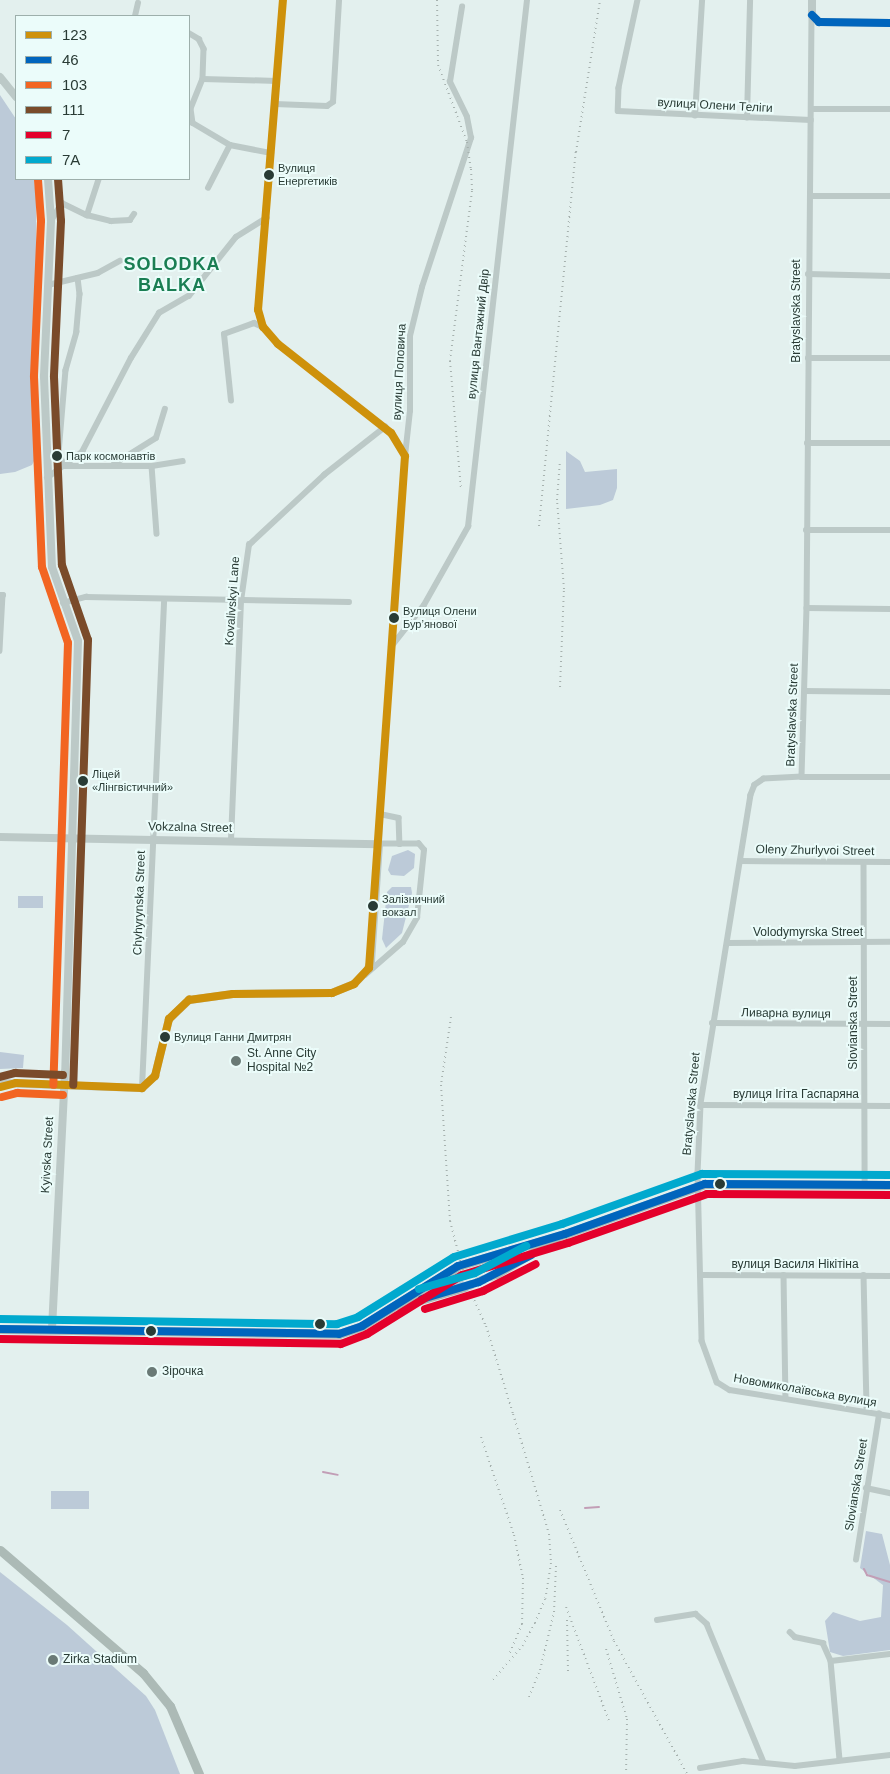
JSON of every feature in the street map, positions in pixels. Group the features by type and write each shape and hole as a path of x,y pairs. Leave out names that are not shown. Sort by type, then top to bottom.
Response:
{"main road":[{"path":"0,1329 339,1334 354,1330 458,1266 565,1234 698,1186 890,1185"},
{"path":"496,1274 565,1234"},
{"path":"388,1310 464,1287"},
{"path":"3,1552 144,1673 170,1706 199,1774"}],"street":[{"path":"263,328 258,310 283,0"},
{"path":"275,104 327,106 333,102 339,0"},
{"name":"вулиця Вантажний Двір","path":"392,647 424,605 468,527 527,0"},
{"name":"вулиця Олени Теліги","path":"638,0 619,88 618,111 811,120"},
{"path":"695,116 702,0"},
{"path":"747,118 750,0"},
{"name":"Bratyslavska Street","path":"717,1382 702,1341 698,1186 701,1105 712,1023 755,785 769,778 802,777 807,608 808,274 811,196 812,0"},
{"path":"135,15 138,3"},
{"name":"вулиця Поповича","path":"363,976 370,961 414,319 471,138 467,117 450,82 462,7"},
{"path":"812,15 820,22 890,22"},
{"path":"190,34 199,39 204,49 203,79 191,110 193,123 230,145 271,153"},
{"path":"0,78 15,96"},
{"path":"203,79 277,81"},
{"path":"811,109 890,109"},
{"path":"208,188 230,145"},
{"name":"Kyivska Street","path":"48,180 51,222 44,353 47,478 52,567 63,603 78,641 63,1085 52,1329"},
{"path":"87,215 99,180"},
{"path":"811,196 890,196"},
{"path":"51,222 62,203 87,215 111,221 130,220 134,214"},
{"path":"47,478 82,452 131,358 160,312 188,296 236,237 266,218"},
{"path":"48,285 98,273 120,261"},
{"path":"808,274 890,276"},
{"path":"65,466 59,454 66,370 77,332 80,294 78,278"},
{"path":"231,401 224,334 254,323 263,328 278,344 385,428 396,439 405,456"},
{"path":"808,358 890,358"},
{"path":"112,465 156,438 165,409"},
{"name":"Kovalivskyi Lane","path":"231,840 241,601 248,545 257,534 324,475 385,428"},
{"path":"807,443 890,443"},
{"path":"65,466 152,466 183,461"},
{"path":"152,466 157,534"},
{"path":"806,530 890,530"},
{"path":"0,651 1,595"},
{"path":"63,603 86,597 349,602"},
{"name":"Chyhyrynska Street","path":"142,1088 164,599"},
{"path":"807,608 890,609"},
{"path":"805,691 890,692"},
{"path":"802,777 890,777"},
{"path":"380,814 399,818 400,844"},
{"name":"Vokzalna Street","path":"0,836 72,836 378,844"},
{"path":"0,1083 142,1088 155,1076 169,1019 189,1000 225,995 332,993 349,987 404,942 417,918 424,850 419,844 378,844"},
{"name":"Oleny Zhurlyvoi Street","path":"741,860 890,862"},
{"name":"Slovianska Street","path":"864,862 866,1024 863,1105 866,1185"},
{"name":"Volodymyrska Street","path":"727,943 890,942"},
{"name":"Ливарна вулиця","path":"712,1023 890,1024"},
{"path":"0,1087 16,1083"},
{"name":"вулиця Ігіта Гаспаряна","path":"701,1105 890,1106"},
{"name":"вулиця Василя Нікітіна","path":"700,1275 890,1276"},
{"path":"784,1275 786,1398"},
{"path":"864,1276 867,1411"},
{"name":"Новомиколаївська вулиця","path":"717,1382 730,1390 890,1416"},
{"name":"Slovianska Street","path":"856,1560 879,1414"},
{"path":"866,1488 890,1493"},
{"path":"657,1620 696,1614 707,1624 764,1762"},
{"path":"790,1632 795,1638 823,1644 831,1661 840,1760"},
{"path":"831,1661 890,1654"},
{"path":"700,1768 718,1762 764,1762 795,1766 890,1755"}],"shaded area":[{"path":"0,95 15,118 15,180 34,180 36,197 37,455 32,465 15,472 0,474"},
{"path":"566,451 580,461 585,472 617,469 617,488 613,500 600,505 566,509"},
{"path":"408,850 415,854 414,868 404,876 391,875 388,870 392,856"},
{"path":"392,887 411,887 412,893 402,933 386,948 382,939 387,892"},
{"path":"18,896 43,896 43,908 18,908"},
{"path":"0,1052 24,1055 23,1068 0,1069"},
{"path":"459,1270 464,1283 420,1296 419,1294"},
{"path":"51,1491 89,1491 89,1509 51,1509"},
{"path":"866,1531 882,1534 890,1565 890,1650 843,1656 830,1652 825,1621 833,1612 860,1621 881,1617 883,1585 860,1568"},
{"name":"Zirka Stadium","path":"0,1572 67,1625 146,1696 155,1710 180,1774 0,1774"}],"waterway":[{"path":"323,1472 338,1475"},
{"path":"585,1508 599,1507"},
{"path":"864,1569 867,1575 890,1582"}],"tunnel":[{"path":"464,1287 496,1274"}],"railway":[{"path":"437,0 438,65 467,142 471,169 472,191 450,361 461,489"},
{"path":"539,526 576,152 600,0"},
{"path":"560,460 557,500 564,589 560,687"},
{"path":"451,1017 441,1085 450,1221 466,1282 486,1326 549,1534 551,1563 545,1599 535,1623 523,1645 492,1681"},
{"path":"481,1437 514,1535 523,1578 522,1624 509,1655"},
{"path":"560,1510 614,1641 687,1774"},
{"path":"529,1697 540,1670 554,1612 556,1566"},
{"path":"566,1607 609,1721"},
{"path":"567,1620 568,1673"},
{"path":"606,1649 627,1719 626,1774"}],"transit line":[{"name":"123","path":"0,1087 16,1083 142,1088 155,1076 169,1019 189,1000 233,994 332,993 354,984 369,968 405,456 391,433 278,344 263,327 258,310 283,0"},
{"name":"46","path":"812,15 819,22 890,23"},
{"name":"103","path":"38,180 41,221 34,377 42,567 68,643 53,1085"},
{"name":"111","path":"58,180 61,221 54,377 62,565 88,640 73,1085"},
{"name":"111","path":"0,1077 15,1073 63,1075"},
{"name":"103","path":"2,1097 17,1093 63,1095"},
{"name":"7А","path":"0,1319 337,1324 358,1317 454,1257 562,1224 702,1174 890,1175"},
{"name":"46","path":"0,1329 339,1334 362,1326 458,1266 565,1234 705,1184 890,1185"},
{"name":"7","path":"0,1339 341,1344 367,1334 462,1275 568,1243 707,1194 890,1195"},
{"name":"7А","path":"419,1289 475,1273 526,1246"},
{"name":"46","path":"422,1299 479,1282 531,1255"},
{"name":"7","path":"425,1309 483,1291 536,1264"}],"place":[{"name":"Вулиця Енергетиків","path":"269,175"},
{"name":"Парк космонавтів","path":"57,456"},
{"name":"Вулиця Олени Бур’янової","path":"394,618"},
{"name":"Ліцей «Лінгвістичний»","path":"83,781"},
{"name":"Залізничний вокзал","path":"373,906"},
{"name":"Вулиця Ганни Дмитрян","path":"165,1037"},
{"name":"St. Anne City Hospital №2","path":"236,1061"},
{"name":"Зірочка","path":"152,1372"},
{"name":"Zirka Stadium","path":"53,1660"}],"district":[{"name":"SOLODKA BALKA","path":"172,275"}]}
